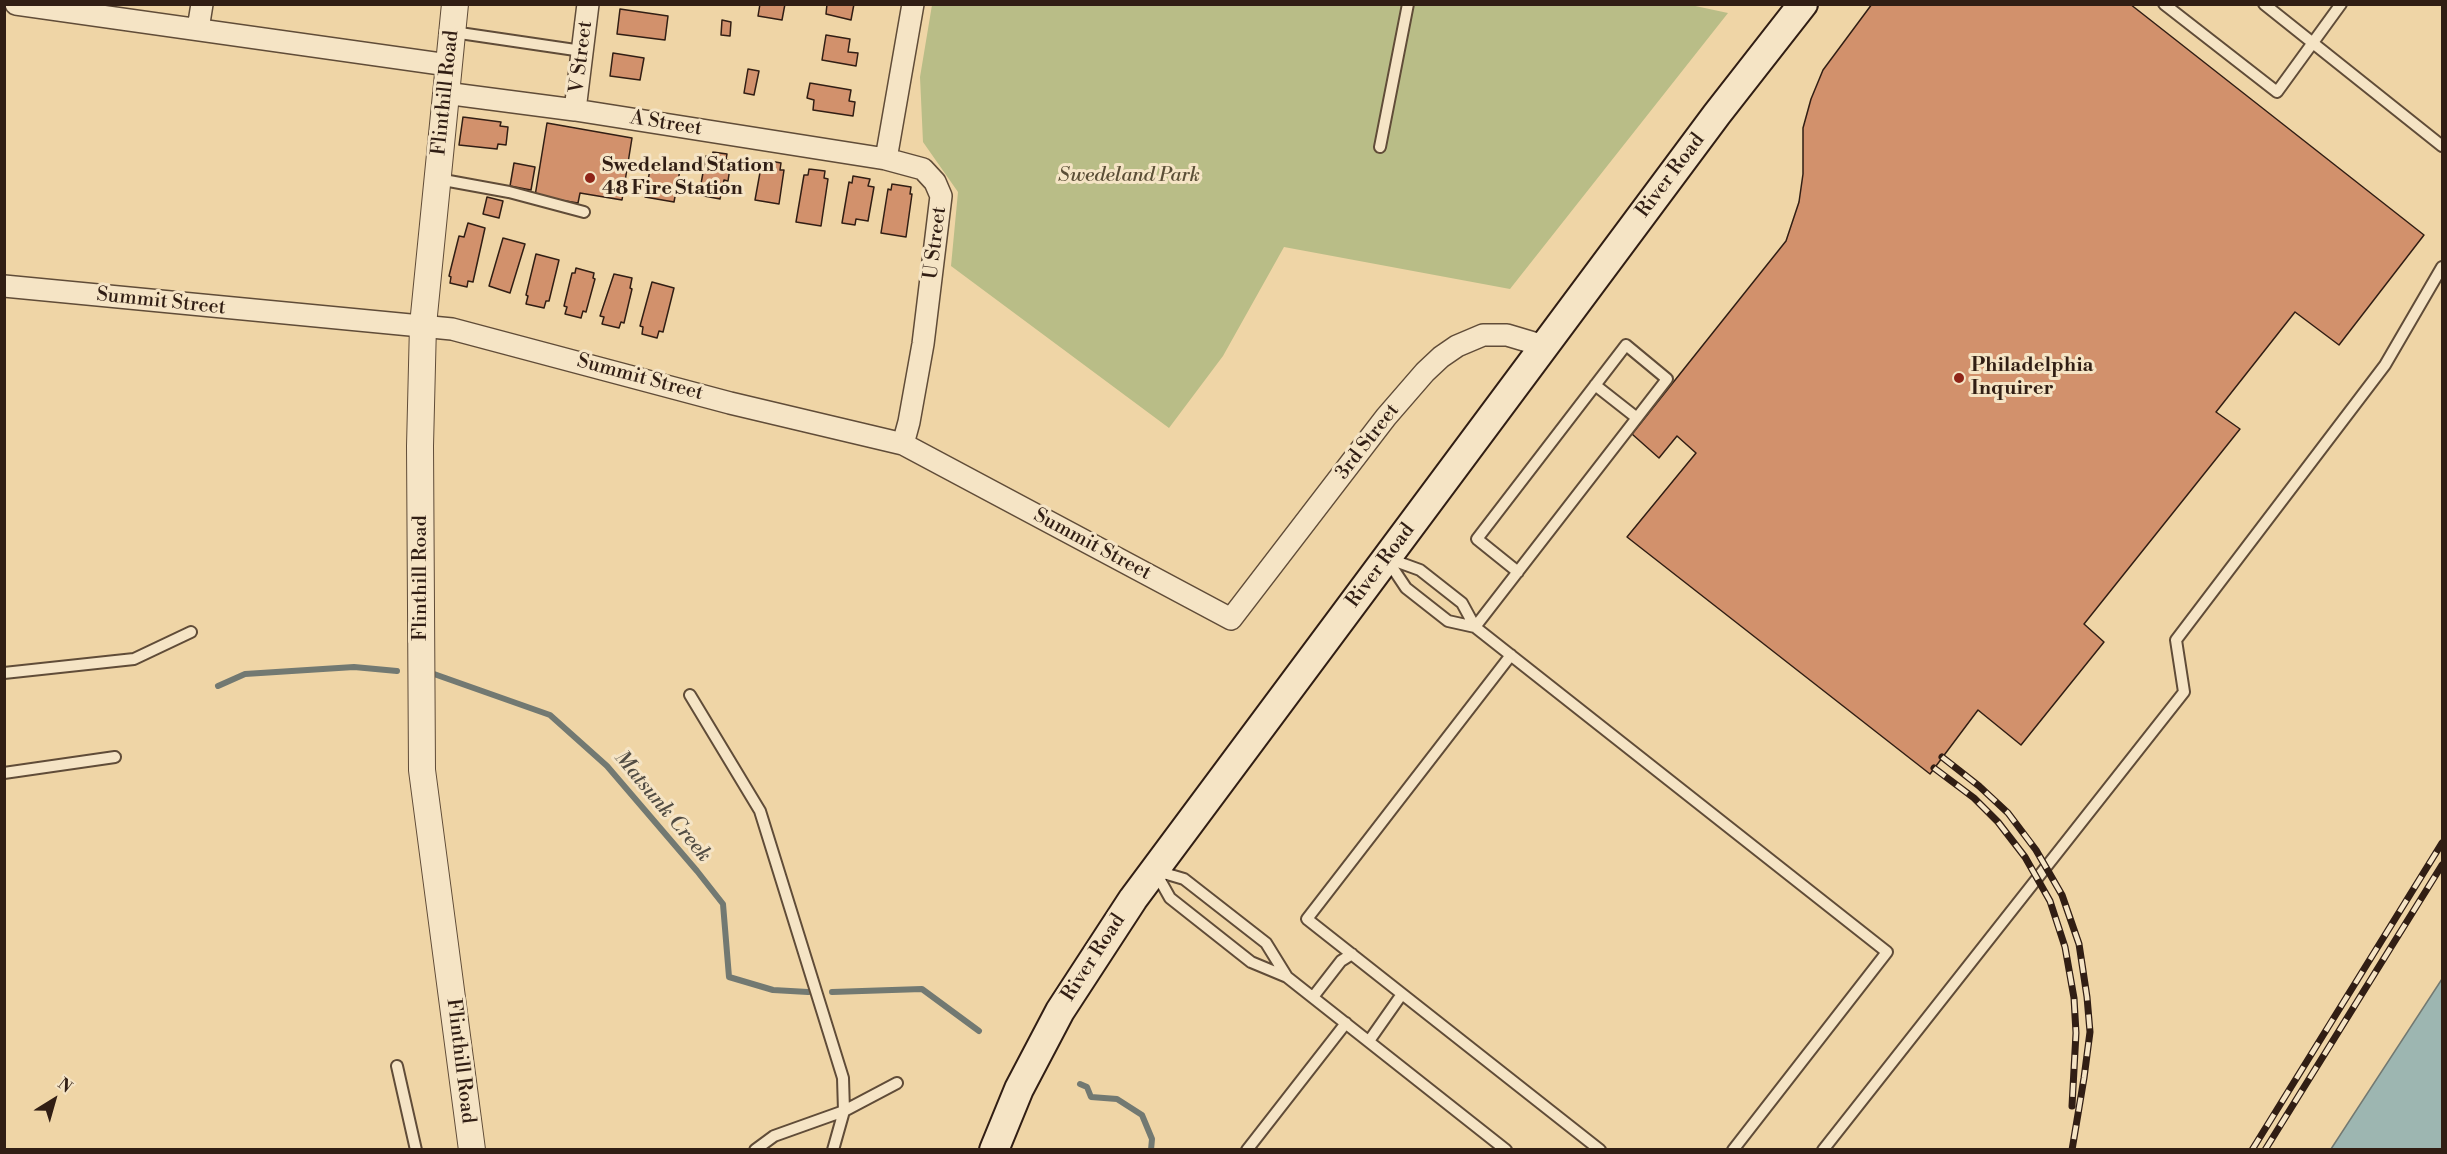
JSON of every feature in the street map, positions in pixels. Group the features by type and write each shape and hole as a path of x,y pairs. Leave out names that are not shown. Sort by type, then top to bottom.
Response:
{"main road":[{"name":"River Road","path":"993,1143 1060,1011 1108,935 1717,114 1793,7"}],"street":[{"path":"16,4 448,65"},
{"path":"198,29 202,4"},
{"name":"Flinthill Road","path":"456,4 445,93 423,325 420,446 422,770 472,1149"},
{"name":"V Street","path":"575,110 588,4"},
{"path":"886,159 914,4"},
{"name":"A Street","path":"445,93 575,110 886,159"},
{"name":"U Street","path":"886,159 923,169 935,182 942,196 923,344 903,444"},
{"name":"Summit Street","path":"4,286 452,329 729,403 903,444 1231,619"},
{"name":"3rd Street","path":"1231,619 1386,417 1441,357 1456,346 1483,335 1507,335 1544,346"}],"lane":[{"path":"1380,147 1408,4"},
{"path":"2164,4 2277,92 2341,4"},
{"path":"2264,4 2442,146"},
{"path":"453,32 582,51"},
{"path":"438,179 508,192 584,212"},
{"path":"1822,1149 2184,692 2176,640 2385,365 2442,267"},
{"path":"1475,627 1518,572 1667,379 1626,345 1476,539 1518,572"},
{"path":"1595,385 1637,418"},
{"path":"1387,558 1406,588 1448,621 1475,627"},
{"path":"1387,558 1420,570 1462,603 1475,627 1887,952 1733,1149"},
{"path":"4,673 134,659 191,632"},
{"path":"1511,655 1307,919 1600,1149"},
{"path":"690,695 760,812 843,1078 844,1111 833,1149"},
{"path":"4,773 115,757"},
{"path":"1154,870 1170,898 1251,962 1287,977 1506,1149"},
{"path":"1154,870 1184,879 1266,943 1287,977"},
{"path":"1313,997 1341,961 1352,954"},
{"path":"1369,1041 1402,994"},
{"path":"1247,1149 1346,1023"},
{"path":"397,1066 416,1149"},
{"path":"755,1149 774,1136 844,1111 897,1083"}],"green space":[{"name":"Swedeland Park","path":"1686,4 1728,13 1510,289 1284,247 1223,356 1169,428 951,266 958,192 923,142 920,77 932,5"}],"water":[{"path":"2442,979 2442,1149 2331,1149"}],"building":[{"path":"760,4 785,4 782,20 758,16"},
{"path":"827,4 854,4 851,20 826,14"},
{"name":"Philadelphia Inquirer","path":"1872,4 2130,4 2424,235 2339,345 2295,312 2216,412 2240,429 2084,624 2104,642 2021,745 1978,710 1930,774 1627,537 1696,453 1677,436 1659,458 1632,434 1786,241 1799,202 1803,174 1803,128 1811,99 1823,70"},
{"path":"620,9 668,16 665,40 617,34"},
{"path":"722,20 731,22 730,36 721,35"},
{"path":"826,35 850,39 848,52 858,53 856,66 822,60"},
{"path":"613,53 644,58 640,80 610,76"},
{"path":"748,69 759,71 754,95 744,93"},
{"path":"810,83 851,90 849,101 855,102 853,116 813,110 814,100 807,98"},
{"path":"463,117 501,122 500,126 508,127 506,145 498,144 497,149 459,145"},
{"path":"547,123 632,138 622,200 580,193 578,203 535,196"},
{"path":"713,152 727,154 726,160 731,161 728,181 724,180 720,199 699,195 706,156 712,157"},
{"path":"765,160 781,163 780,170 784,170 779,204 755,200 761,167 764,167"},
{"path":"514,163 535,167 531,190 510,186"},
{"path":"658,163 680,170 674,202 645,197 651,164 657,165"},
{"path":"809,169 825,171 824,178 828,179 821,226 796,222 804,175 808,175"},
{"path":"853,176 870,179 868,186 874,187 868,221 856,219 855,225 842,223 849,182 852,183"},
{"path":"892,184 911,187 906,237 881,233 888,189 891,190"},
{"path":"487,197 503,201 499,218 483,214"},
{"path":"468,223 485,228 473,282 468,281 467,287 450,283 451,277 449,276 459,236 464,237"},
{"path":"503,238 525,244 510,293 489,286"},
{"path":"536,254 559,260 549,301 546,301 544,308 526,304"},
{"path":"576,268 594,273 593,278 595,279 586,312 583,311 581,318 565,314 567,307 564,306 572,273 575,273"},
{"path":"614,274 632,278 630,288 632,289 624,323 621,322 619,328 602,324 604,317 600,316"},
{"path":"652,282 674,288 663,332 659,331 657,338 642,334 643,327 640,326"}],"waterway":[{"name":"Matsunk Creek","path":"218,686 245,674 354,667 397,671"},
{"name":"Matsunk Creek","path":"434,674 550,715 607,766 723,904 729,977 773,990 808,992"},
{"name":"Matsunk Creek","path":"832,992 922,989 979,1031"},
{"name":"Matsunk Creek","path":"1080,1084 1087,1087 1091,1097 1117,1099 1142,1115 1152,1139 1151,1150"}],"railway":[{"path":"1942,757 1979,786 2008,813 2036,850 2062,895 2079,944 2090,1032 2072,1150"},
{"path":"1934,768 1974,798 1998,822 2025,857 2050,901 2065,947 2074,998 2076,1033 2072,1106"},
{"path":"2252,1150 2442,843"},
{"path":"2265,1150 2442,865"}],"place":[{"name":"Swedeland Station 48 Fire Station","path":"590,178"},
{"name":"Philadelphia Inquirer","path":"1959,378"}]}
